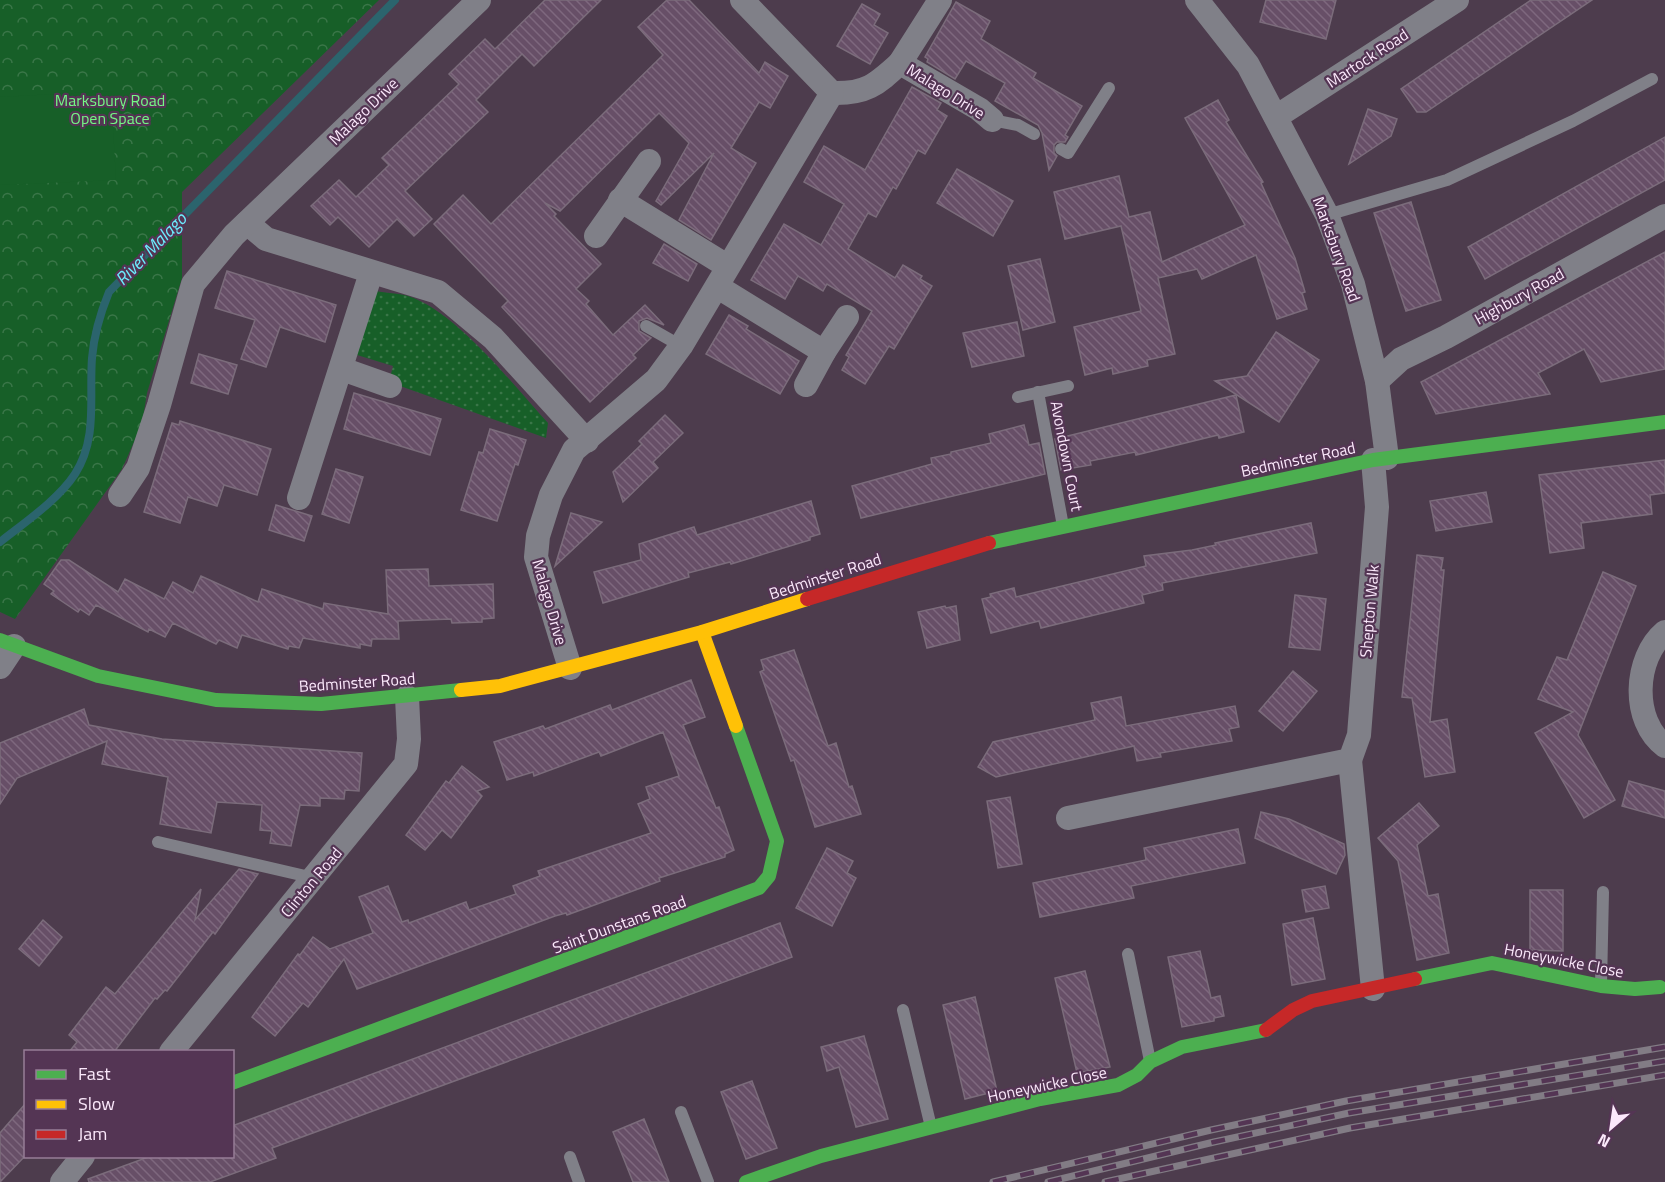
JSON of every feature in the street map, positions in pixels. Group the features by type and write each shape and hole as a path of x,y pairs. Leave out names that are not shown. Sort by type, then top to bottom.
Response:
{"street":[{"name":"Malago Drive","path":"120,495 138,468 159,405 192,284 248,223 479,0"},
{"path":"742,0 832,93"},
{"name":"Malago Drive","path":"570,668 536,557 538,536 551,495 574,450 656,380 681,346 832,93 850,94 873,87 900,63 940,0"},
{"name":"Marksbury Road","path":"1197,0 1248,65 1327,215 1353,284 1377,381 1380,459"},
{"name":"Martock Road","path":"1276,117 1457,0"},
{"name":"Malago Drive","path":"900,63 979,109 992,120"},
{"path":"596,236 649,161"},
{"path":"620,200 824,352"},
{"name":"Highbury Road","path":"1377,381 1401,359 1446,337 1665,216"},
{"path":"248,223 266,239 438,292 493,338 587,441"},
{"path":"299,498 371,273"},
{"path":"806,385 824,352 848,317"},
{"path":"342,369 390,386"},
{"name":"Bedminster Road","path":"7,643 98,676 216,700 321,704 500,686 702,632 968,548 1380,459 1665,422"},
{"name":"Shepton Walk","path":"1373,989 1350,760 1359,735 1380,459"},
{"name":"Saint Dunstans Road","path":"234,1082 759,888 769,876 777,841 702,632"},
{"path":"1665,632 1655,640 1645,661 1641,683 1647,724 1665,746"},
{"path":"0,667 7,643"},
{"name":"Clinton Road","path":"173,1050 406,764 409,739 407,697"},
{"path":"1068,818 1350,760"},
{"name":"Honeywicke Close","path":"746,1182 821,1156 1040,1099 1118,1085 1137,1075 1150,1062 1182,1047 1255,1034 1271,1028 1293,1010 1312,1001 1492,963 1534,970 1601,986 1635,989 1660,987"},
{"path":"62,1182 81,1158"}],"lane":[{"path":"1327,215 1447,180 1553,131 1652,79"},
{"path":"1061,149 1068,153 1109,88"},
{"path":"992,120 1018,125 1034,134"},
{"path":"646,326 681,346"},
{"name":"Avondown Court","path":"1018,396 1068,386"},
{"name":"Avondown Court","path":"1038,392 1064,527"},
{"path":"158,842 314,878"},
{"path":"1601,986 1604,892"},
{"path":"1128,954 1150,1062"},
{"path":"903,1010 931,1128"},
{"path":"681,1112 708,1182"},
{"path":"570,1157 579,1182"}],"green space":[{"name":"Marksbury Road Open Space","path":"0,0 379,0 182,192 182,278 147,393 142,424 122,469 15,619 0,612"},
{"path":"111,91 116,180 0,185 0,97"},
{"path":"376,291 408,296 426,304 464,333 548,423 546,438 389,382 393,366 357,355"}],"building":[{"path":"545,0 601,0 534,66 522,54 476,100 488,112 405,191 432,219 414,236 397,219 369,247 338,217 330,225 311,206 339,180 356,197 389,165 382,158 459,84 449,74 485,39 495,49"},
{"path":"667,0 689,0 759,73 765,62 788,76 770,108 759,102 731,148 756,163 711,240 679,220 714,153 661,205 656,201 689,143 659,113 560,211 545,203 556,214 554,216 601,264 576,289 589,301 586,304 613,335 645,305 664,325 647,318 639,321 639,331 651,338 633,355 636,358 590,402 502,307 508,301 434,224 463,195 491,224 663,55 638,27"},
{"path":"1266,0 1336,0 1326,39 1260,22"},
{"path":"1531,0 1592,0 1426,112 1417,112 1401,89"},
{"path":"956,2 990,21 981,39 1036,73 1033,78 1082,106 1065,135 1068,137 1065,142 1057,142 1054,145 1054,153 1057,156 1049,170 1042,133 1038,125 995,101 1005,83 966,61 955,79 927,62 928,59 925,57"},
{"path":"862,4 880,14 874,25 888,33 870,64 837,46"},
{"path":"912,87 941,103 937,110 947,116 925,154 918,150 896,189 893,187 876,217 868,213 848,249 895,278 903,265 922,276 920,279 932,286 894,349 889,346 865,384 842,370 849,357 846,355 872,311 827,284 823,291 798,276 785,299 751,280 784,224 821,245 844,204 804,182 824,146 865,170"},
{"path":"1218,100 1229,120 1226,122 1263,182 1261,183 1295,258 1305,292 1302,293 1307,309 1277,319 1256,255 1202,279 1197,269 1158,278 1175,354 1147,360 1148,366 1113,374 1112,368 1085,375 1074,327 1141,311 1121,226 1065,239 1054,192 1119,176 1129,217 1150,212 1162,262 1245,225 1185,118"},
{"path":"1368,109 1397,119 1391,136 1349,164"},
{"path":"1665,137 1665,180 1485,279 1468,247"},
{"path":"957,169 1013,201 993,236 937,203"},
{"path":"1411,202 1441,300 1406,311 1374,213"},
{"path":"664,244 697,264 688,281 653,263"},
{"path":"1665,252 1665,369 1601,382 1584,349 1538,373 1550,394 1436,414 1421,382"},
{"path":"1040,259 1055,322 1023,330 1008,266"},
{"path":"227,271 336,305 325,342 280,327 266,367 241,359 255,320 215,308"},
{"path":"729,315 748,326 746,329 799,361 780,394 706,354"},
{"path":"1017,322 1024,356 972,367 963,333"},
{"path":"1276,332 1319,360 1279,422 1215,381 1247,376"},
{"path":"199,354 237,365 228,394 191,383"},
{"path":"354,393 441,419 430,455 344,429"},
{"path":"1236,395 1244,432 1219,438 1218,435 1136,455 1135,452 1090,461 1091,465 1061,470 1055,439"},
{"path":"665,415 683,433 653,462 658,468 623,502 613,472 642,444 639,441"},
{"path":"180,421 271,449 257,495 224,485 217,506 188,497 180,523 144,512 172,423 179,425"},
{"path":"1024,425 1029,445 1039,443 1045,474 861,518 852,486 932,464 931,458 991,443 989,434"},
{"path":"490,429 526,440 518,465 515,464 497,521 461,510 479,452 483,453"},
{"path":"1665,460 1665,493 1650,495 1652,514 1581,523 1584,548 1550,553 1539,475"},
{"path":"336,469 363,477 349,523 322,514"},
{"path":"1486,492 1492,522 1436,531 1430,501"},
{"path":"811,501 820,534 810,537 810,540 731,564 730,562 688,573 689,577 603,603 594,572 641,560 639,544 694,527 697,535"},
{"path":"276,505 312,516 304,541 269,530"},
{"path":"571,513 602,522 555,566"},
{"path":"1311,523 1317,553 1162,583 1163,590 1142,595 1144,603 1041,628 1039,621 991,633 982,599 991,597 990,594 1014,588 1016,597 1146,566 1144,556 1192,550"},
{"path":"1417,555 1443,558 1441,570 1444,570 1430,722 1447,719 1455,772 1425,777 1412,698 1402,697"},
{"path":"61,560 69,560 118,592 125,579 164,599 173,582 193,593 201,576 258,602 262,589 323,609 324,603 388,614 386,570 428,569 429,586 493,584 494,618 482,619 482,622 452,623 451,619 398,621 399,639 372,639 371,646 360,644 360,648 303,638 299,648 289,646 288,649 242,635 237,648 219,640 216,644 173,623 165,637 149,629 148,632 96,605 89,615 80,609 78,612 51,594 54,591 44,584"},
{"path":"1603,572 1636,586 1578,735 1615,800 1584,818 1535,733 1573,712 1538,699 1557,657 1567,660"},
{"path":"1295,595 1326,599 1320,650 1289,647"},
{"path":"945,606 946,608 956,606 960,640 927,648 918,612"},
{"path":"794,650 828,746 836,743 849,787 852,786 861,814 815,827 794,760 791,761 760,672 764,670 761,660"},
{"path":"1293,671 1317,691 1283,731 1259,711"},
{"path":"691,680 705,717 683,725 716,808 719,807 734,850 725,854 725,857 659,878 660,881 567,915 566,913 555,916 357,989 344,959 308,1007 303,1003 275,1036 252,1017 313,937 330,949 373,933 359,897 388,886 402,922 408,920 409,923 466,902 469,910 516,894 513,886 540,876 538,871 651,833 638,804 650,799 646,787 679,776 663,732 601,756 599,752 534,776 533,772 507,780 494,742 543,726 545,729 610,705 612,710"},
{"path":"1121,697 1126,726 1235,706 1239,727 1229,729 1232,741 1160,753 1161,757 1137,761 1134,746 996,777 978,767 993,742 1095,720 1091,703"},
{"path":"84,709 89,725 162,739 362,753 359,791 345,790 344,799 320,798 320,806 300,805 291,846 270,843 272,831 260,830 262,805 217,802 211,833 160,824 168,777 102,764 107,741 17,778 0,804 0,743"},
{"path":"462,766 489,787 477,791 482,796 451,838 442,830 425,850 406,835 446,781 449,783"},
{"path":"1629,781 1665,791 1665,818 1622,806"},
{"path":"1010,797 1022,864 998,868 987,801"},
{"path":"1419,803 1439,826 1417,845 1428,896 1438,894 1449,953 1417,960 1398,861 1378,838"},
{"path":"1261,812 1289,819 1344,844 1345,855 1336,874 1255,838"},
{"path":"1238,829 1245,863 1131,886 1134,898 1040,917 1033,883 1146,860 1144,848"},
{"path":"827,848 853,861 847,873 856,878 832,926 796,908"},
{"path":"239,869 258,874 215,934 213,932 167,991 165,990 157,999 155,998 116,1050 71,1050 77,1042 69,1035 106,987 115,994 201,889 195,920"},
{"path":"1325,886 1329,908 1306,912 1302,890"},
{"path":"1530,890 1563,890 1563,951 1530,950"},
{"path":"1313,918 1325,979 1292,985 1283,924"},
{"path":"43,920 62,937 39,966 19,949"},
{"path":"780,923 792,957 272,1148 276,1158 210,1182 89,1182 88,1179 146,1158 234,1158 234,1125"},
{"path":"1200,951 1211,998 1220,996 1224,1016 1214,1018 1214,1021 1182,1027 1168,957"},
{"path":"1085,971 1110,1067 1077,1073 1055,978"},
{"path":"975,997 997,1091 965,1099 943,1005"},
{"path":"864,1036 888,1119 856,1127 839,1067 827,1071 821,1047"},
{"path":"752,1081 777,1148 746,1159 721,1092"},
{"path":"24,1105 24,1157 0,1182 0,1133"},
{"path":"644,1119 669,1182 633,1182 613,1132"}],"waterway":[{"name":"River Malago","path":"0,542 59,493 75,474 82,460 90,432 94,341 109,292 395,0"}],"railway":[{"path":"993,1182 1211,1130 1346,1101 1665,1047"},
{"path":"1048,1182 1214,1142 1349,1113 1665,1061"},
{"path":"1105,1182 1350,1128 1665,1075"}],"traffic: fast":[{"path":"989,543 1373,460 1665,422"},
{"path":"0,640 98,676 216,700 321,704 461,690"},
{"path":"234,1082 759,888 769,876 777,841 736,726"},
{"path":"1415,979 1492,963 1601,986 1635,989 1660,987"},
{"path":"746,1182 821,1156 1040,1099 1118,1085 1137,1075 1150,1062 1182,1047 1266,1030"}],"traffic: slow":[{"path":"461,690 500,686 702,632 807,599"},
{"path":"702,632 736,726"}],"traffic: jam":[{"path":"807,599 989,543"},
{"path":"1266,1030 1293,1010 1312,1001 1415,979"}]}
